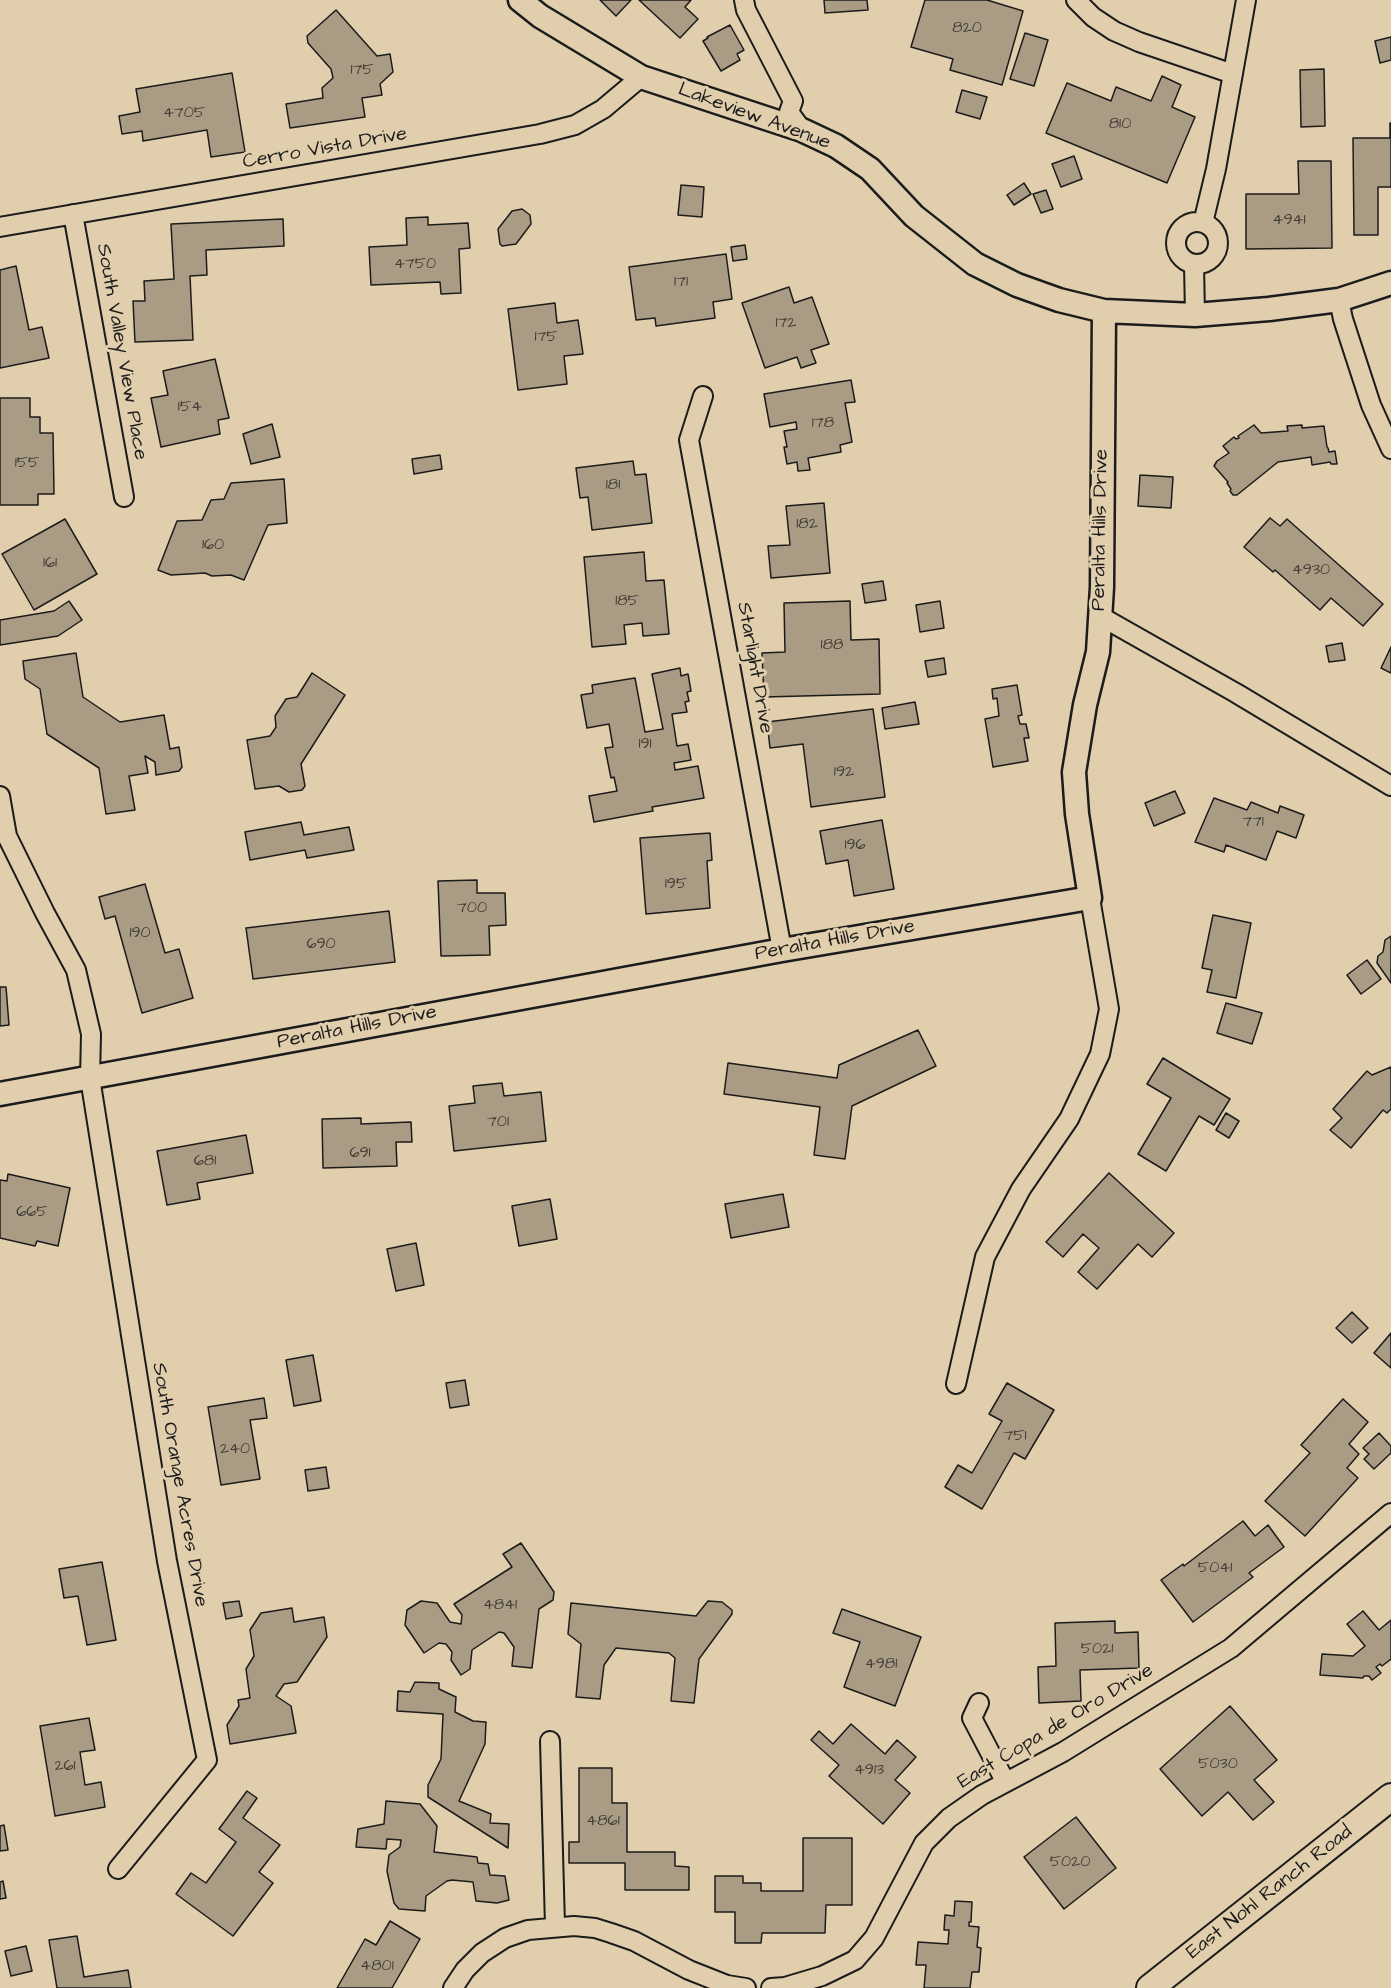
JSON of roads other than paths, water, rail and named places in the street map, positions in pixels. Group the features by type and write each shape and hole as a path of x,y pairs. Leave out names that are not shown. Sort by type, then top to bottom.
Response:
{"main road":[{"name":"East Nohl Ranch Road","path":"1150,1988 1391,1797"}],"street":[{"name":"Lakeview Avenue","path":"520,0 540,16 641,77 802,130 836,146 870,169 914,216 975,264 1017,285 1059,300 1104,311 1195,315 1339,300 1391,283"},
{"path":"744,0 746,10 793,101 789,112 802,130"},
{"path":"1076,0 1093,17 1114,31 1138,42 1233,74"},
{"path":"1203,223 1216,169 1246,0"},
{"name":"Cerro Vista Drive","path":"0,227 540,135 575,125 603,110 641,77"},
{"name":"South Valley View Place","path":"73,214 124,497"},
{"path":"1203,223 1214,231 1219,244 1213,257 1201,264 1194,264 1182,258 1178,252 1176,239 1184,227 1189,224 1203,223"},
{"path":"1194,264 1195,315"},
{"path":"1339,300 1371,405 1391,449"},
{"name":"Peralta Hills Drive","path":"0,1094 782,950 1090,898 1077,814 1074,772 1085,705 1098,652 1102,587 1104,311"},
{"name":"Starlight Drive","path":"703,396 689,440 782,950"},
{"path":"1100,616 1236,693 1391,786"},
{"path":"0,796 7,836 45,914 76,970 90,1034 90,1078"},
{"path":"956,1384 985,1257 1021,1189 1069,1119 1100,1054 1109,1009 1090,898"},
{"name":"South Orange Acres Drive","path":"90,1078 166,1561 207,1760 118,1869"},
{"name":"East Copa de Oro Drive","path":"771,1988 785,1987 822,1976 855,1960 874,1938 924,1843 949,1818 1005,1781 1063,1752 1231,1648 1391,1513"},
{"path":"979,1703 972,1718 1005,1781"},
{"path":"550,1741 555,1926"},
{"path":"453,1988 465,1970 482,1953 505,1938 528,1930 555,1926 595,1928 611,1933 634,1941 708,1978 727,1985 746,1988"}]}
